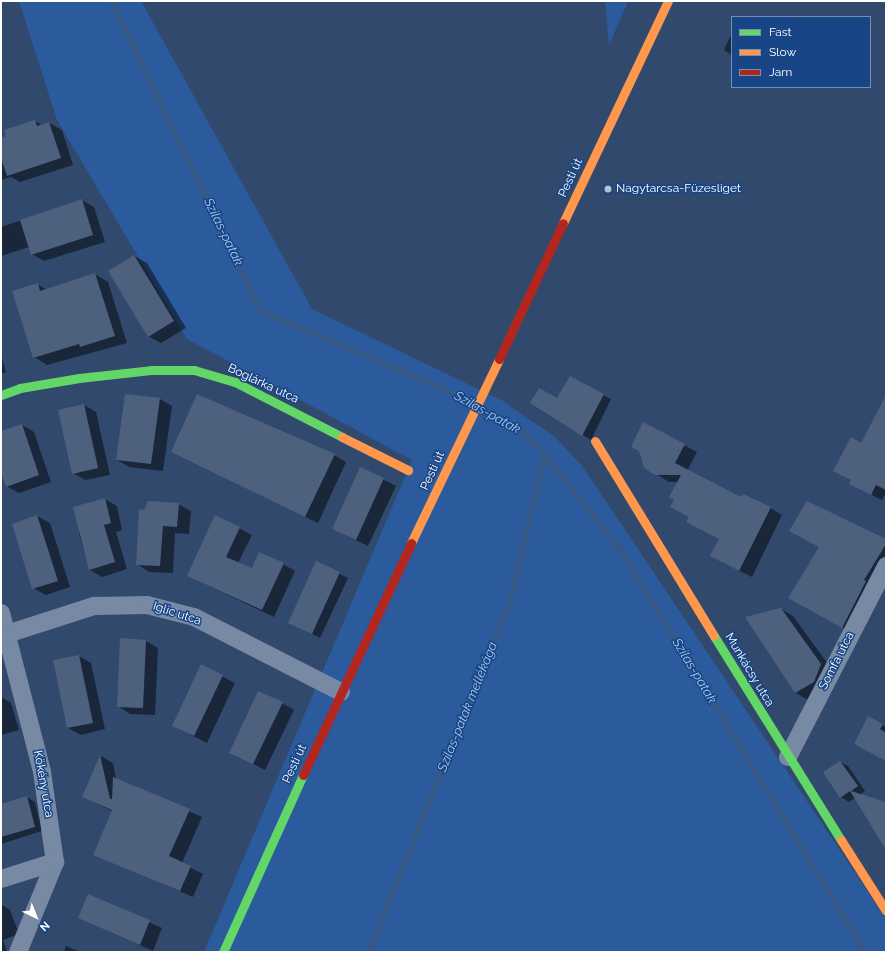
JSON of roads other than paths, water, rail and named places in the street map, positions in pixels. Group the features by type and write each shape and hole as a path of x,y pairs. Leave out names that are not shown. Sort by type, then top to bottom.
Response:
{"main road":[{"name":"Pesti út","path":"222,952 341,692 668,1"},
{"name":"Boglárka utca","path":"1,395 20,388 79,378 151,370 194,370 235,382 408,470"},
{"name":"Munkácsy utca","path":"595,441 788,757 886,911"}],"street":[{"name":"Somfa utca","path":"788,757 886,566"},
{"name":"Iglic utca","path":"4,635 94,606 147,604 194,617 341,692"},
{"name":"Kökény utca","path":"1,613 4,635 42,772 55,862"},
{"path":"1,879 55,862"},
{"path":"18,952 55,862"}],"waterway":[{"name":"Szilas-patak","path":"112,1 261,311 439,387 472,404"},
{"name":"Szilas-patak","path":"479,408 522,430 545,455 621,550 865,952"},
{"name":"Szilas-patak mellékága","path":"369,952 509,606 545,455"}],"place":[{"name":"Nagytarcsa-Füzesliget","path":"608,189"}]}
